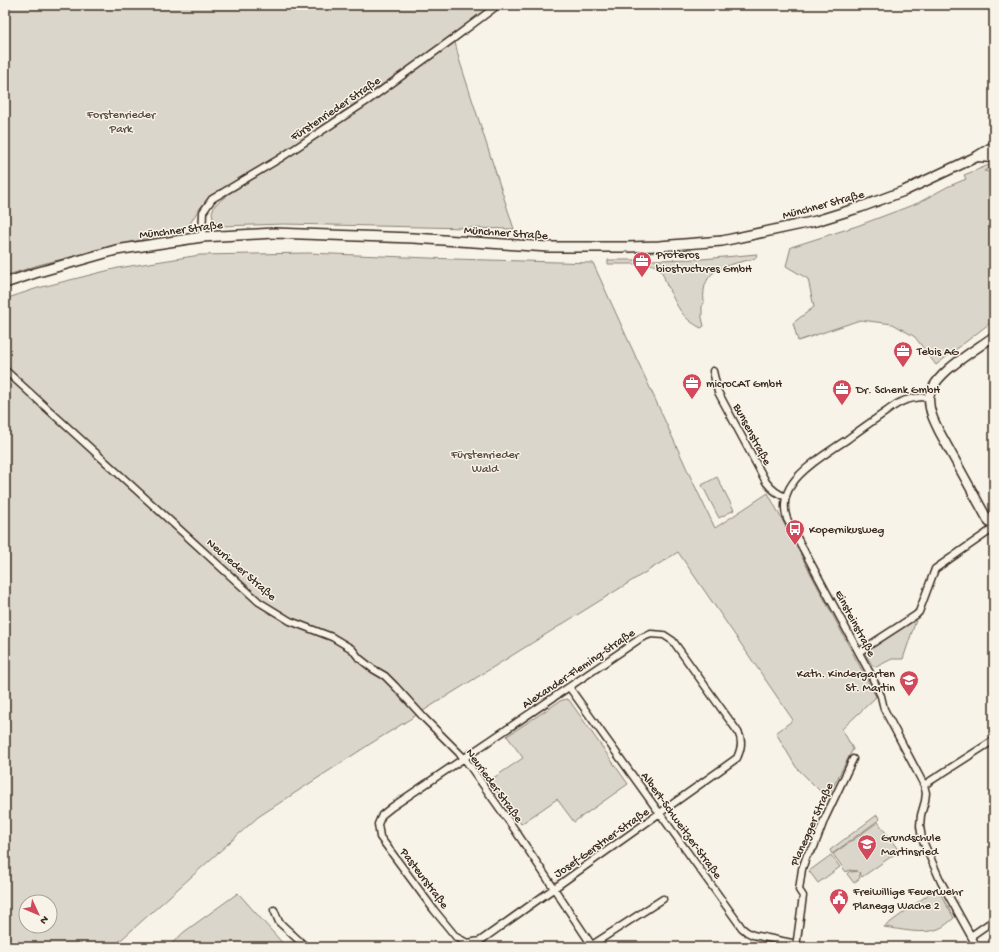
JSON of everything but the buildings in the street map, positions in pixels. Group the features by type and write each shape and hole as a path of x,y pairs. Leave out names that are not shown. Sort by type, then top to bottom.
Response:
{"main road":[{"name":"Münchner Straße","path":"5,283 116,250 202,236 274,233 413,238 548,247 651,247 722,241 816,221 861,207 904,191 976,157 994,146"}],"street":[{"name":"Fürstenrieder Straße","path":"202,236 203,212 212,199 367,101 498,5"},
{"path":"976,157 994,158"},
{"path":"859,652 916,615 919,612 935,569 994,528 989,522 936,426 932,417 929,397 940,376 994,336"},
{"name":"Neurieder Straße","path":"5,370 259,602 290,621 332,636 352,650 359,658 373,669 385,676 464,758 515,830 592,946"},
{"name":"Bunsenstraße","path":"713,371 718,392 767,483 778,494 786,497"},
{"name":"Einsteinstraße","path":"929,397 920,397 900,402 806,469 792,483 786,497 785,509 787,519 859,652 881,696 884,709 924,785 926,793 920,826 922,839 941,882 977,947"},
{"name":"Alexander-Fleming-Straße","path":"464,758 642,638 650,634 664,635 673,641 738,732 741,742 737,758 660,813"},
{"name":"Albert-Schweitzer-Straße","path":"569,687 742,928 753,935 796,946"},
{"path":"924,785 994,740"},
{"name":"Pasteurstraße","path":"464,758 382,815 378,824 380,837 456,937 467,943 480,941 554,888"},
{"name":"Planegger Straße","path":"796,946 803,896 799,890 802,869 808,855 814,848 825,818 853,759"},
{"name":"Josef-Gerstner-Straße","path":"554,888 660,813"},
{"path":"592,946 663,899"},
{"path":"274,910 279,922 306,947"},
{"path":"971,936 994,920"}],"green space":[{"name":"Forstenrieder Park","path":"5,5 491,5 451,37 293,146 209,197 197,212 188,227 38,265 5,276"},
{"path":"455,42 459,59 514,229 284,224 220,226 213,219 212,212 215,205 230,193 279,163"},
{"path":"994,164 994,169 990,168 984,171 994,172 994,320 936,365 915,337 893,324 860,320 798,341 793,323 814,307 808,279 786,266 791,247 857,226 918,203 947,187 966,179 964,175"},
{"name":"Fürstenrieder Wald","path":"309,253 593,263 715,528 768,493 876,697 842,729 853,749 827,798 796,767 776,733 793,720 678,552 370,744 258,817 113,947 5,947 5,299 38,288 118,268 200,255"},
{"path":"757,254 756,258 726,266 718,270 706,281 704,303 702,306 704,326 701,328 685,317 676,303 667,286 662,272 658,267 650,264 608,264 608,260 702,259"},
{"path":"717,477 734,510 719,518 702,485"},
{"path":"916,620 903,659 892,659 876,667 872,665 866,655 867,650 912,621"},
{"path":"566,699 569,700 628,784 574,822 557,799 521,824 489,781 523,758 507,736 560,701"},
{"path":"877,815 880,819 832,854 830,850"},
{"path":"878,822 899,851 862,877 859,872 860,878 854,883 847,874 850,871 857,871 849,870 846,872 833,854"},
{"path":"831,855 840,867 818,883 809,871"},
{"path":"937,888 954,918 942,927 925,932 884,927"},
{"path":"238,893 286,947 168,947 184,932"}],"place":[{"name":"Proteros biostructures GmbH","path":"642,278"},
{"name":"Tebis AG","path":"903,368"},
{"name":"microCAT GmbH","path":"692,400"},
{"name":"Dr. Schenk GmbH","path":"842,406"},
{"name":"Kopernikusweg","path":"795,546"},
{"name":"Kath. Kindergarten St. Martin","path":"909,697"},
{"name":"Grundschule Martinsried","path":"867,861"},
{"name":"Freiwillige Feuerwehr Planegg Wache 2","path":"839,915"}]}
